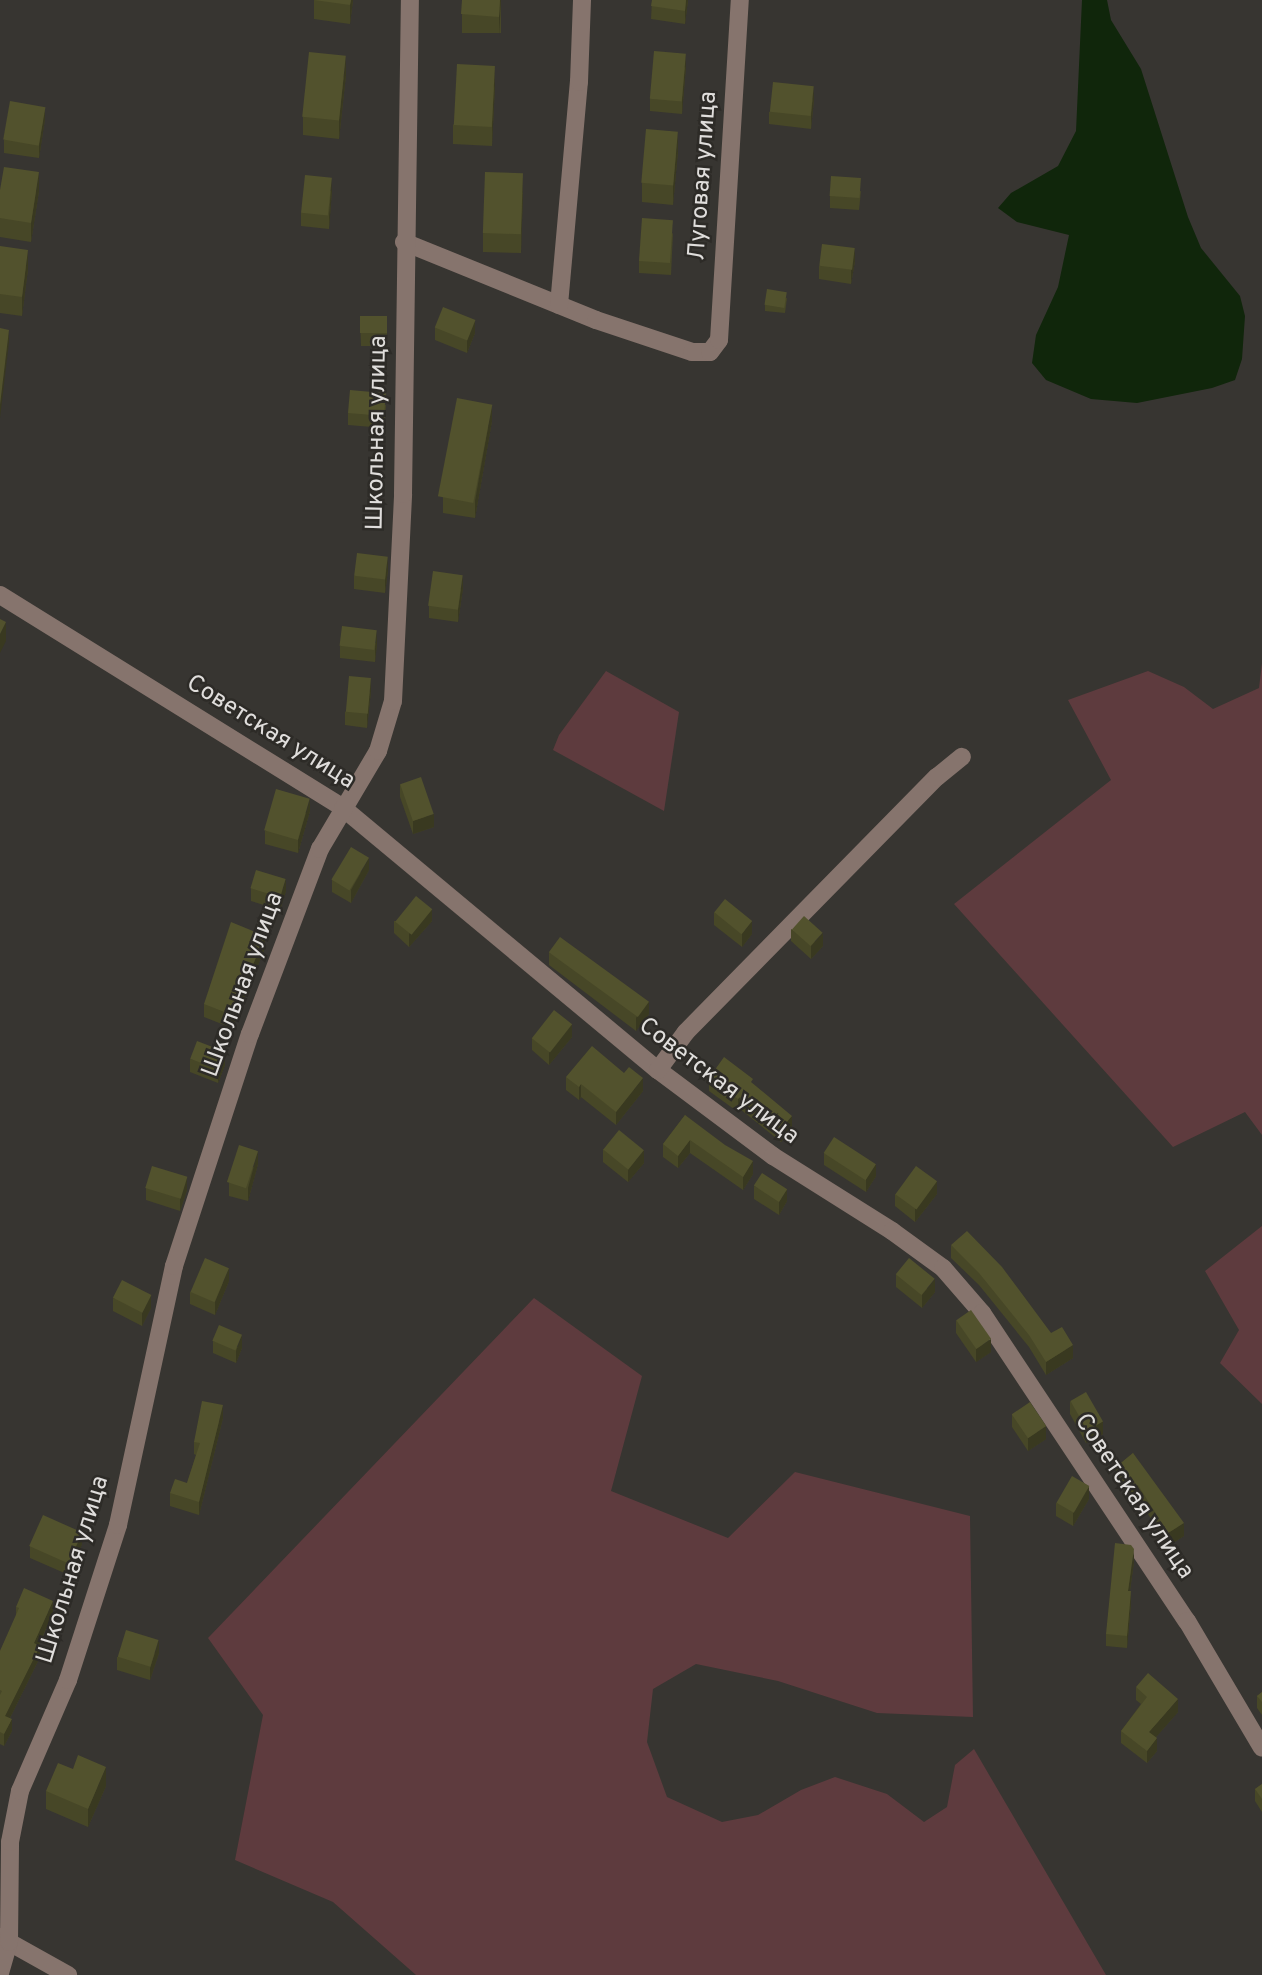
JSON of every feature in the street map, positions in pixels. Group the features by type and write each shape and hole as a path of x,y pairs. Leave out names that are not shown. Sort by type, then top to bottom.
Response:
{"street":[{"name":"Школьная улица","path":"0,1973 10,1842 20,1791 68,1680 118,1525 174,1266 250,1034 320,849 379,751 393,701 403,494 404,242 412,28 410,0"},
{"path":"404,242 559,305 579,82 582,0"},
{"name":"Луговая улица","path":"559,305 692,352 709,352 719,340 740,0"},
{"name":"Советская улица","path":"0,595 343,808 657,1070 773,1156 892,1231 943,1268 982,1313 1180,1610 1262,1748"},
{"path":"657,1070 686,1032 937,777 962,757"},
{"path":"4,1940 68,1975"}],"shaded area":[{"path":"1082,0 1107,0 1111,20 1141,69 1188,217 1201,248 1240,296 1245,316 1242,359 1235,380 1212,388 1137,403 1091,399 1046,380 1032,363 1036,335 1058,287 1069,235 1017,222 998,208 1011,193 1058,166 1076,131"},
{"path":"1262,663 1262,1135 1245,1112 1173,1147 954,904 1111,780 1068,700 1148,671 1184,687 1213,709 1259,688"},
{"path":"606,671 679,712 664,811 553,750 559,735"},
{"path":"1262,1226 1262,1404 1220,1363 1239,1330 1205,1271"},
{"path":"534,1298 642,1376 611,1491 728,1538 795,1472 970,1516 973,1717 877,1713 778,1681 696,1664 653,1689 647,1742 667,1797 722,1822 758,1815 801,1790 835,1777 887,1794 924,1822 947,1807 955,1765 974,1749 1106,1975 416,1975 333,1902 235,1860 263,1715 208,1638"}],"building":[{"path":"314,0 351,0 350,5"},
{"path":"462,0 500,0 499,17 461,14"},
{"path":"652,0 686,0 685,11 651,6"},
{"path":"654,51 686,54 682,102 650,99"},
{"path":"309,52 346,56 339,121 302,117"},
{"path":"457,64 495,66 492,127 454,125"},
{"path":"773,82 814,86 811,116 770,112"},
{"path":"10,101 45,107 39,146 3,139"},
{"path":"646,129 678,132 673,186 641,183"},
{"path":"4,167 39,172 31,223 0,218 0,190"},
{"path":"485,172 523,173 521,234 483,233"},
{"path":"305,175 332,178 328,216 301,213"},
{"path":"831,176 861,178 860,198 830,196"},
{"path":"642,218 673,220 670,263 639,261"},
{"path":"822,244 855,248 852,270 819,266"},
{"path":"0,246 28,250 22,297 0,294"},
{"path":"767,289 787,292 784,308 764,305"},
{"path":"443,307 475,320 467,341 435,327"},
{"path":"360,316 387,316 387,333 360,333"},
{"path":"0,328 9,330 0,405"},
{"path":"350,390 386,393 384,416 348,413"},
{"path":"457,398 492,405 473,503 438,496"},
{"path":"357,553 388,557 385,580 354,576"},
{"path":"433,571 463,575 458,610 428,606"},
{"path":"0,619 6,622 0,634"},
{"path":"342,626 377,630 374,650 340,646"},
{"path":"349,676 371,678 368,714 346,712"},
{"path":"421,777 434,814 413,821 400,784"},
{"path":"276,789 310,799 298,840 264,830"},
{"path":"351,847 369,858 349,890 331,880"},
{"path":"256,870 286,879 280,897 250,888"},
{"path":"416,896 432,909 412,935 395,922"},
{"path":"725,899 752,921 742,934 714,912"},
{"path":"804,916 823,933 811,946 792,929"},
{"path":"231,922 265,936 232,1015 204,1004"},
{"path":"560,937 649,1002 638,1017 549,952"},
{"path":"554,1010 572,1024 550,1053 532,1038"},
{"path":"197,1041 225,1052 218,1069 190,1059"},
{"path":"592,1046 624,1073 629,1067 643,1078 616,1112 581,1084 579,1087 566,1077"},
{"path":"724,1057 753,1079 751,1082 792,1116 781,1129 740,1097 738,1099 709,1078"},
{"path":"685,1115 725,1145 753,1161 743,1177 690,1140 678,1156 663,1144"},
{"path":"619,1130 644,1150 628,1170 603,1149"},
{"path":"834,1137 876,1164 866,1180 824,1153"},
{"path":"239,1145 258,1151 246,1188 227,1182"},
{"path":"152,1166 187,1177 181,1199 145,1188"},
{"path":"916,1166 937,1181 916,1210 895,1194"},
{"path":"762,1173 787,1189 779,1202 754,1186"},
{"path":"967,1231 1002,1267 1051,1333 1062,1327 1073,1345 1046,1362 1029,1335 979,1273 951,1245"},
{"path":"205,1258 229,1268 214,1302 191,1292"},
{"path":"909,1258 935,1279 921,1295 896,1274"},
{"path":"122,1280 151,1295 142,1313 113,1298"},
{"path":"971,1310 991,1339 976,1349 956,1320"},
{"path":"219,1325 242,1335 235,1350 212,1341"},
{"path":"1086,1392 1103,1421 1087,1430 1070,1401"},
{"path":"202,1401 223,1405 199,1502 170,1493 175,1479 187,1483 200,1443 194,1442"},
{"path":"1030,1402 1046,1426 1028,1438 1012,1414"},
{"path":"1133,1453 1184,1523 1168,1533 1138,1485 1133,1489 1116,1467"},
{"path":"1072,1476 1089,1486 1074,1513 1056,1503"},
{"path":"43,1515 82,1532 68,1564 29,1546"},
{"path":"1115,1543 1131,1545 1134,1549 1128,1591 1131,1591 1127,1636 1106,1634"},
{"path":"24,1588 53,1601 34,1643 40,1646 5,1716 12,1719 4,1734 0,1732 0,1651 19,1608 16,1607"},
{"path":"126,1630 159,1640 150,1667 118,1657"},
{"path":"1148,1673 1178,1699 1149,1732 1157,1738 1147,1751 1121,1731 1147,1697 1136,1687"},
{"path":"78,1755 106,1767 88,1809 46,1791 58,1763 73,1769"},
{"path":"1262,1784 1262,1799 1255,1789"}]}
